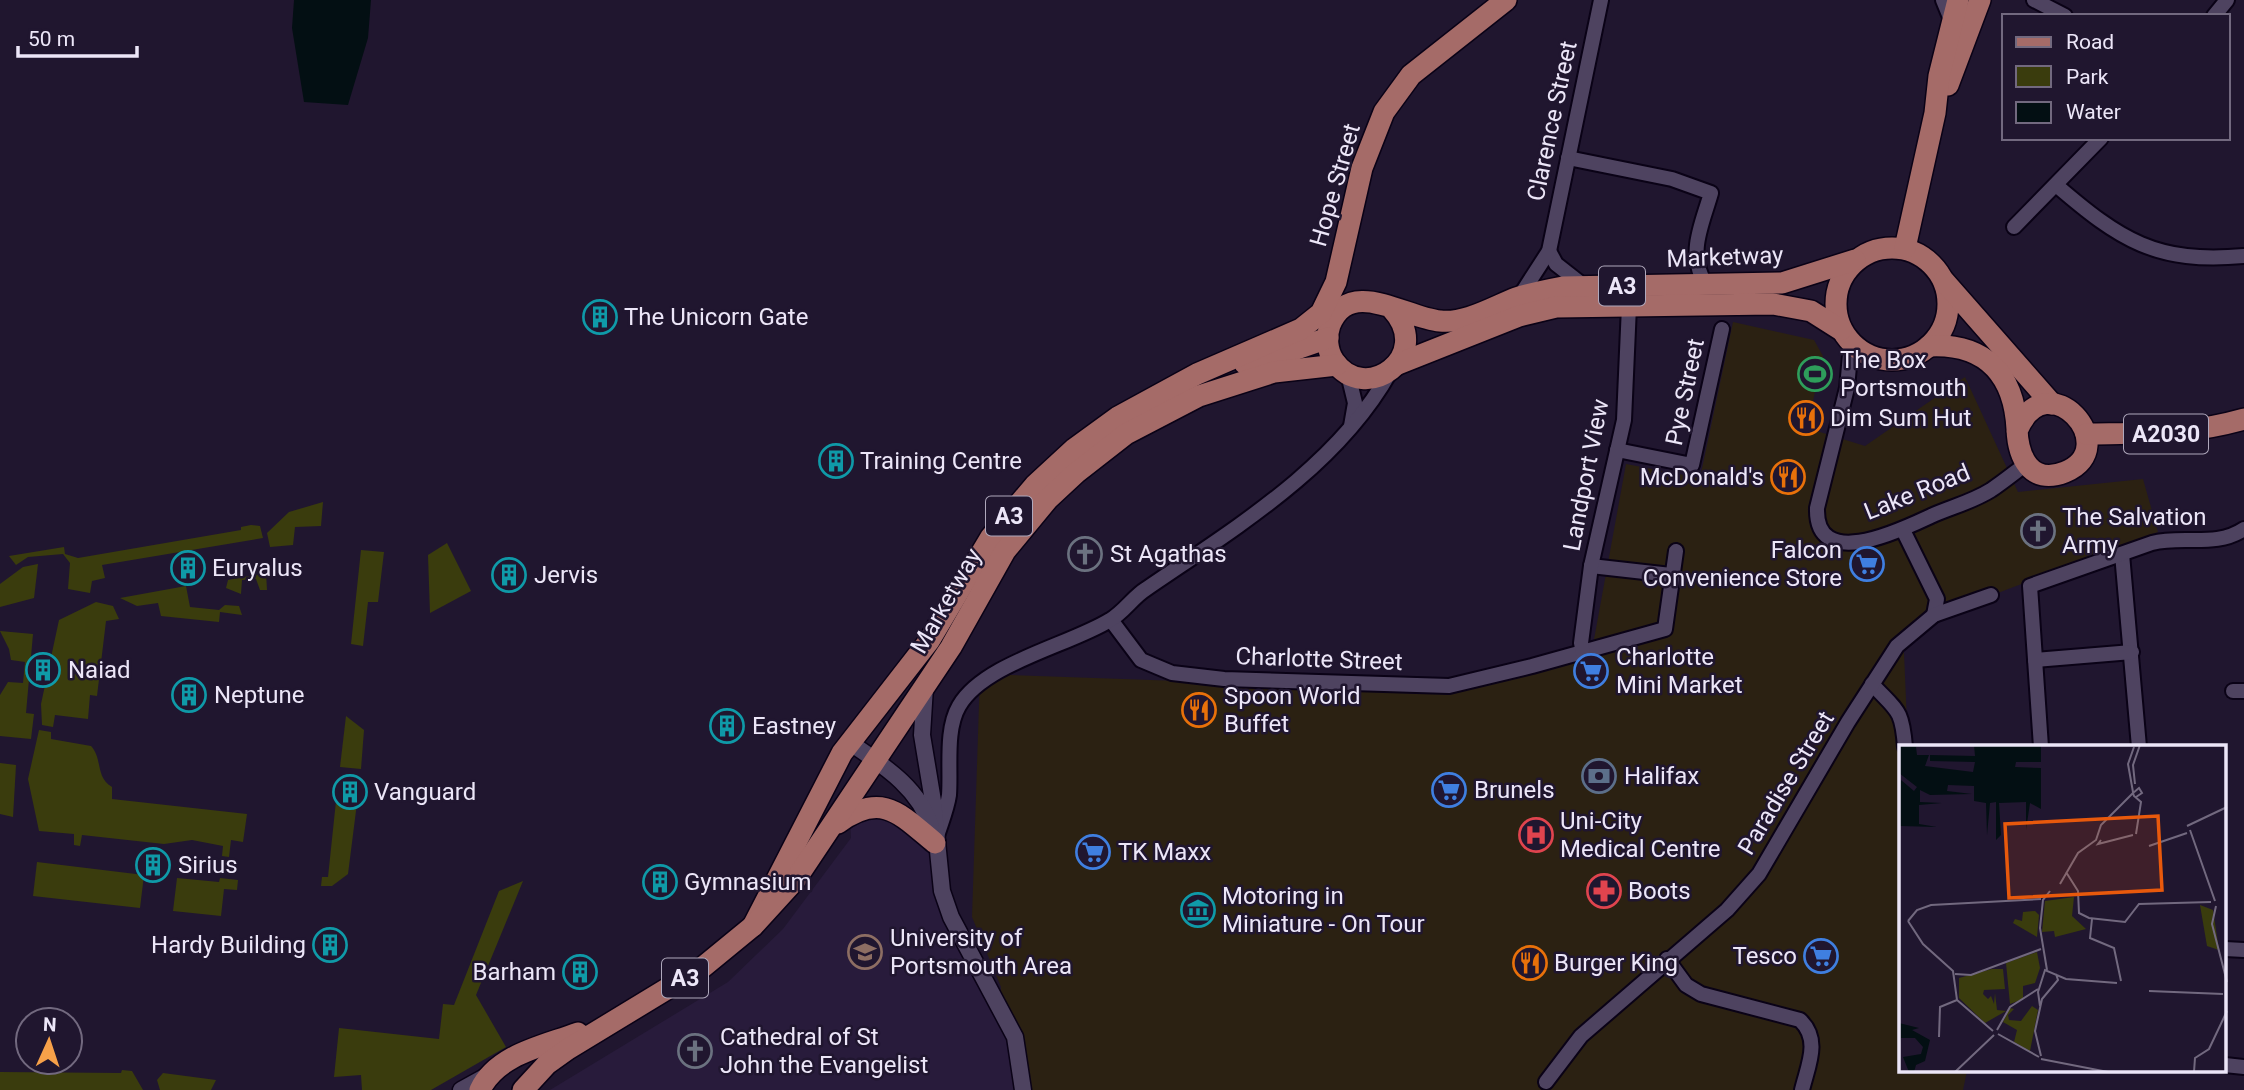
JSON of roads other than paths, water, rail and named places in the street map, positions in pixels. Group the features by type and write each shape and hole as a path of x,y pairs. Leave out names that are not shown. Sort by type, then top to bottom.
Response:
{"main road":[{"name":"Hope Street","path":"1212,368 1301,329 1321,313 1336,282 1362,168 1384,112 1411,75 1506,0"},
{"path":"1905,248 1935,113 1939,76 1958,0"},
{"path":"1935,113 1980,0"},
{"path":"1944,281 1948,298 1947,316 1941,332 1929,346 1904,359 1890,360 1863,353 1846,337 1835,312 1836,292 1842,275 1855,260 1870,251 1887,247 1905,248 1928,261 2052,404"},
{"name":"Marketway","path":"1392,309 1419,318 1444,322 1467,317 1519,297 1563,287 1782,283 1855,260"},
{"path":"1374,301 1392,309 1400,318 1406,341 1394,367 1370,379 1343,370 1328,348 1328,338 1335,317 1353,303 1374,301"},
{"name":"Marketway","path":"1394,367 1519,316 1556,307 1773,304 1811,311 1846,337"},
{"name":"A3","path":"1212,368 1262,361 1328,338"},
{"path":"1929,346 1950,345 1967,350 1992,363 2006,381 2014,402 2019,454 2026,464 2046,474 2067,471 2083,456 2086,434 2078,416 2062,405 2052,404 2030,411 2017,431"},
{"name":"Marketway","path":"845,748 929,641 991,537 1035,485 1074,449 1118,417 1212,368"},
{"name":"Marketway","path":"880,755 951,647 1005,551 1048,499 1126,434 1212,392 1274,372 1343,370"},
{"name":"A2030","path":"2086,434 2170,434 2207,430 2244,419"},
{"name":"A3","path":"752,926 845,748"},
{"name":"A3","path":"523,1090 547,1064 610,1021 703,967 752,926 796,879 880,755"},
{"path":"832,828 862,809 884,807 899,813 935,843"},
{"name":"A3","path":"485,1082 520,1055 610,1021"},
{"name":"A3","path":"507,1090 525,1071 568,1049"}],"street":[{"name":"Clarence Street","path":"1519,297 1549,251 1601,0"},
{"path":"1943,0 1952,22"},
{"path":"2034,0 2061,14"},
{"path":"2216,14 2227,0"},
{"path":"2014,227 2099,140"},
{"path":"1568,158 1672,180 1711,193 1694,257 1696,269 1706,286"},
{"path":"2056,185 2105,226 2138,244 2179,254 2244,256"},
{"path":"1549,251 1556,264 1585,286"},
{"name":"Landport View","path":"1583,653 1581,643 1591,566 1624,420 1629,306"},
{"name":"Pye Street","path":"1617,450 1692,466 1722,329"},
{"name":"Lake Road","path":"1846,337 1847,388 1817,508 1817,519 1822,530 1845,543 1859,543 1903,530 1990,491 2026,464"},
{"path":"935,843 948,799 953,727 958,706 972,690 999,672 1111,620 1143,590 1260,509 1372,405 1394,367"},
{"path":"1343,370 1355,403 1351,427"},
{"path":"2041,745 2030,586 2165,540 2231,538 2244,529"},
{"path":"1903,530 1937,599 1934,615 1991,595"},
{"path":"1591,566 1671,575 1676,551"},
{"path":"2122,554 2140,745"},
{"name":"Charlotte Street","path":"1111,620 1141,660 1172,673 1224,679 1449,686 1583,653 1665,629 1671,575"},
{"name":"Paradise Street","path":"1546,1082 1581,1036 1667,959 1727,910 1759,874 1897,646 1934,615"},
{"path":"2035,660 2132,652"},
{"path":"926,684 922,735 933,800 935,843"},
{"path":"1872,684 1903,718 1905,745"},
{"path":"864,723 875,732 880,755 917,799 930,822 944,899 1015,1037 1023,1090"},
{"path":"845,748 880,755"},
{"path":"2226,949 2244,950"},
{"path":"1667,959 1686,985 1702,994 1800,1020 1811,1031 1813,1044 1802,1090"},
{"path":"2226,1065 2244,1067"},
{"path":"461,1090 485,1082"}],"water":[{"path":"294,0 371,0 368,38 348,105 304,102 292,28"}],"place":[{"name":"The Unicorn Gate","path":"600,317"},
{"name":"The Box Portsmouth","path":"1815,374"},
{"name":"Dim Sum Hut","path":"1806,418"},
{"name":"Training Centre","path":"836,461"},
{"name":"McDonald's","path":"1788,477"},
{"name":"The Salvation Army","path":"2038,531"},
{"name":"St Agathas","path":"1085,554"},
{"name":"Falcon Convenience Store","path":"1867,564"},
{"name":"Euryalus","path":"188,568"},
{"name":"Jervis","path":"509,575"},
{"name":"Naiad","path":"43,670"},
{"name":"Charlotte Mini Market","path":"1591,671"},
{"name":"Neptune","path":"189,695"},
{"name":"Spoon World Buffet","path":"1199,710"},
{"name":"Eastney","path":"727,726"},
{"name":"Halifax","path":"1599,776"},
{"name":"Brunels","path":"1449,790"},
{"name":"Vanguard","path":"350,792"},
{"name":"Uni-City Medical Centre","path":"1536,835"},
{"name":"TK Maxx","path":"1093,852"},
{"name":"Sirius","path":"153,865"},
{"name":"Gymnasium","path":"660,882"},
{"name":"Boots","path":"1604,891"},
{"name":"Motoring in Miniature - On Tour","path":"1198,910"},
{"name":"Hardy Building","path":"330,945"},
{"name":"University of Portsmouth Area","path":"865,952"},
{"name":"Tesco","path":"1821,956"},
{"name":"Burger King","path":"1530,963"},
{"name":"Barham","path":"580,972"},
{"name":"Cathedral of St John the Evangelist","path":"695,1051"}]}
